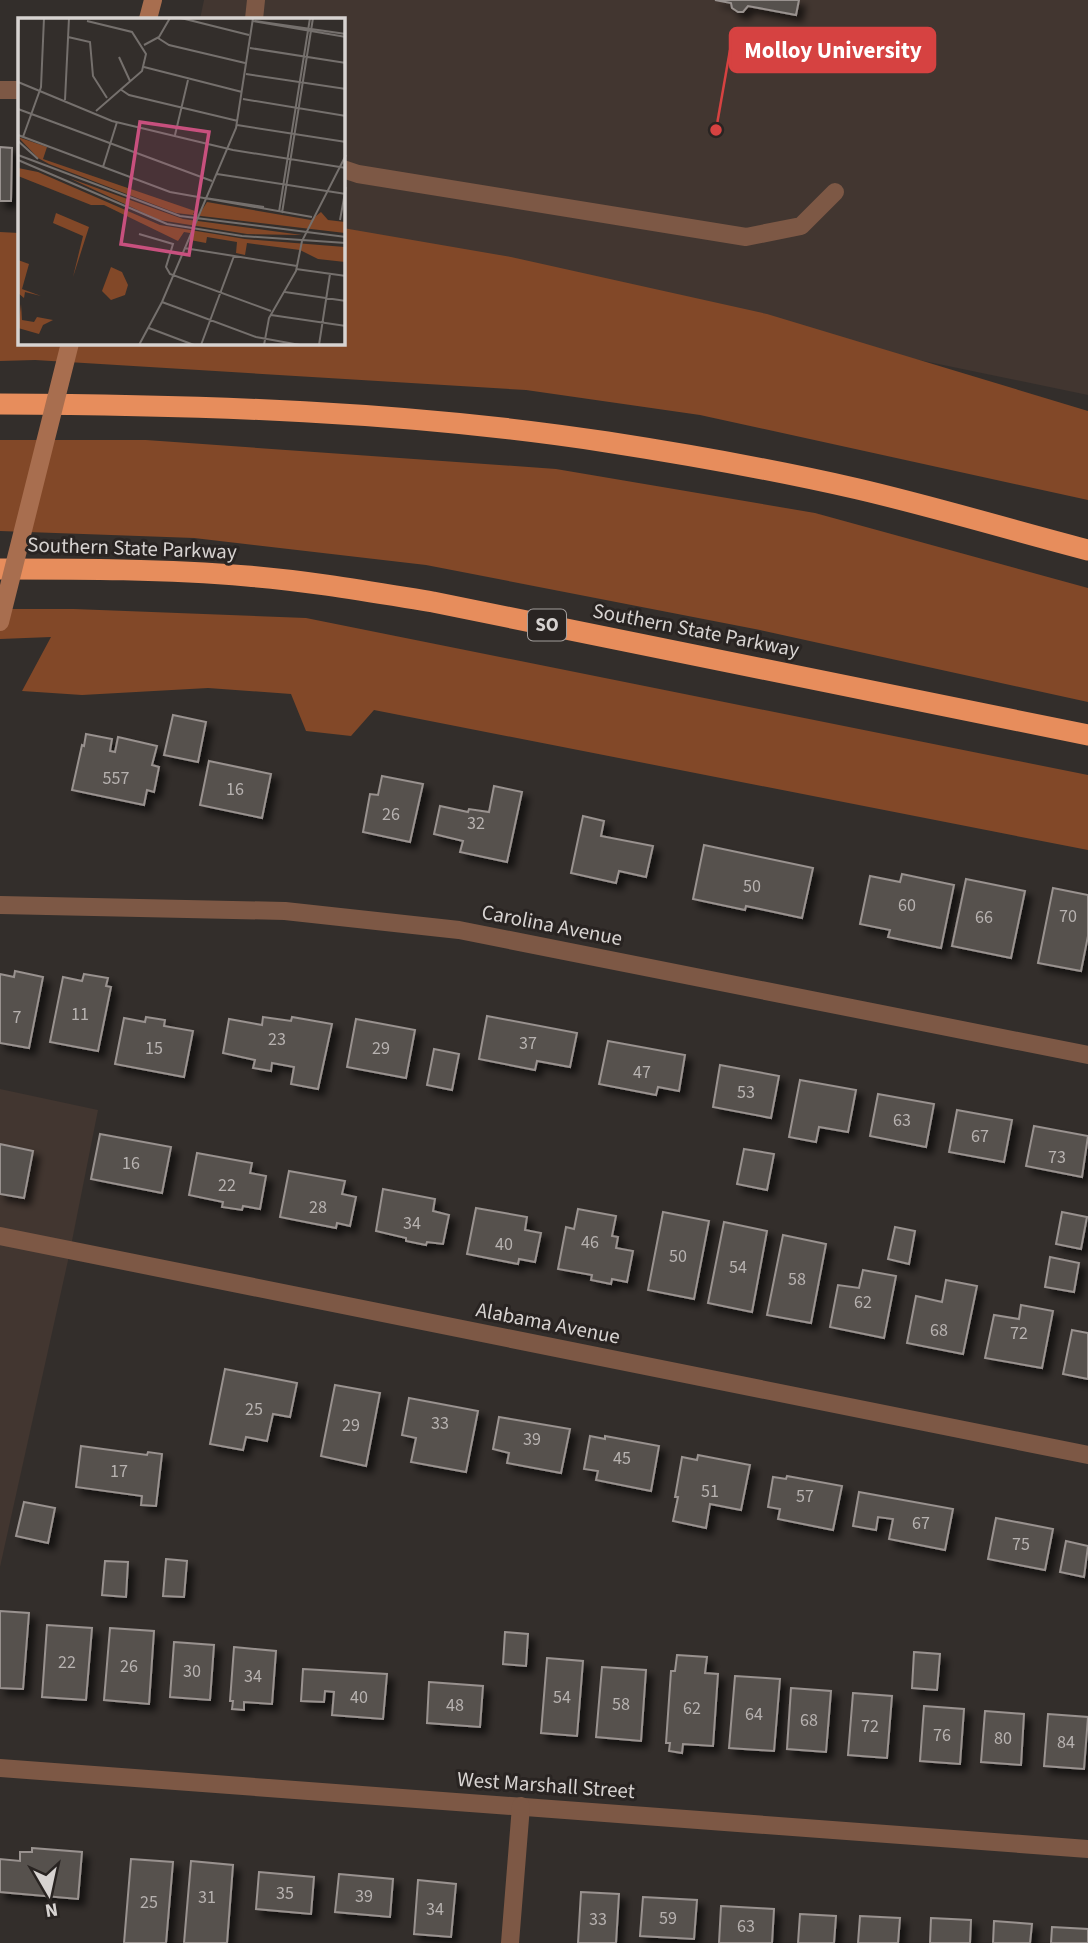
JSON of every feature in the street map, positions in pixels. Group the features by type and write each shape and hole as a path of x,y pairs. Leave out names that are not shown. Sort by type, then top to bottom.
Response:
{"highway":[{"path":"0,404 171,405 309,411 425,420 571,437 720,461 858,489 1088,550"},
{"name":"Southern State Parkway","path":"0,569 121,570 248,576 374,592 1088,735"}],"main road":[{"path":"148,18 153,0"},
{"path":"0,622 69,345"}],"street":[{"path":"254,18 256,0"},
{"path":"0,90 18,90"},
{"path":"345,170 358,174 746,237 801,226 835,192"},
{"name":"Carolina Avenue","path":"0,905 285,911 459,930 1088,1055"},
{"name":"Alabama Avenue","path":"0,1236 1088,1455"},
{"name":"West Marshall Street","path":"0,1768 1088,1849"},
{"path":"510,1943 520,1806"}],"shaded area":[{"path":"204,0 1088,0 1088,395 345,241 345,18 200,18"},
{"path":"345,228 511,257 767,314 1088,411 1088,500 700,415 526,390 35,360 0,361 0,232 18,233 18,345 345,345"},
{"path":"0,440 146,440 556,469 815,513 1088,588 1088,702 760,630 426,565 194,538 0,531"},
{"path":"0,609 74,609 306,618 1088,775 1088,850 374,710 351,736 306,731 291,694 208,688 82,695 22,691 51,637 0,639"},
{"path":"0,1089 98,1110 69,1256 0,1567"}],"building":[{"path":"715,0 799,0 796,15 748,6 743,12 738,12 732,8 731,3"},
{"path":"0,147 12,148 11,201 0,201"},
{"path":"173,715 206,722 198,762 164,755"},
{"path":"86,734 112,739 110,751 115,752 118,737 157,746 152,765 159,767 154,792 147,790 144,805 72,790"},
{"path":"209,761 271,774 262,818 200,805"},
{"path":"382,776 423,784 410,842 363,832 370,794 378,795"},
{"path":"494,786 522,792 507,862 460,852 463,841 434,834 440,806 468,812 469,809 489,812"},
{"path":"583,816 604,821 601,836 653,846 646,877 619,871 616,883 571,873"},
{"path":"704,845 813,868 802,918 746,906 745,910 693,899"},
{"path":"902,874 954,885 941,948 888,937 890,930 860,924 870,876 900,882"},
{"path":"966,879 1025,891 1011,958 952,946"},
{"path":"1053,888 1088,895 1088,936 1081,971 1038,963"},
{"path":"15,971 43,977 29,1048 0,1043 0,974 14,977"},
{"path":"84,974 108,978 106,986 111,987 98,1051 50,1042 63,977 82,981"},
{"path":"487,1016 577,1033 570,1067 537,1061 535,1070 479,1059"},
{"path":"146,1017 165,1020 164,1026 193,1031 184,1077 115,1064 124,1018 145,1022"},
{"path":"263,1017 291,1021 292,1017 332,1024 318,1089 291,1084 294,1067 272,1063 271,1071 253,1068 255,1060 223,1053 229,1019 262,1025"},
{"path":"356,1019 415,1030 406,1078 347,1067"},
{"path":"608,1041 685,1055 679,1091 658,1087 656,1095 599,1084"},
{"path":"434,1049 459,1054 452,1090 427,1085"},
{"path":"720,1065 779,1076 771,1118 713,1107"},
{"path":"800,1080 856,1090 848,1132 819,1127 816,1142 789,1137"},
{"path":"878,1094 934,1104 926,1147 870,1136"},
{"path":"957,1110 1012,1120 1004,1162 949,1152"},
{"path":"1034,1126 1088,1136 1082,1177 1026,1166"},
{"path":"100,1134 171,1147 162,1193 91,1179"},
{"path":"0,1144 33,1151 24,1198 0,1194"},
{"path":"744,1149 774,1154 767,1190 737,1184"},
{"path":"197,1153 252,1163 250,1173 266,1176 260,1209 243,1206 242,1210 222,1207 223,1202 189,1195"},
{"path":"289,1171 345,1181 342,1194 356,1197 350,1226 337,1223 336,1228 280,1217"},
{"path":"383,1189 435,1199 433,1211 449,1215 443,1244 427,1242 426,1245 376,1231"},
{"path":"476,1208 527,1217 525,1230 541,1233 535,1262 519,1259 518,1264 467,1254"},
{"path":"578,1209 616,1216 612,1236 618,1237 616,1248 633,1251 627,1282 612,1279 611,1284 591,1280 592,1275 558,1269 566,1227 574,1229"},
{"path":"663,1212 709,1221 694,1299 648,1290"},
{"path":"1062,1212 1087,1217 1081,1249 1056,1244"},
{"path":"724,1222 767,1231 752,1312 708,1303"},
{"path":"895,1227 915,1231 909,1264 888,1259"},
{"path":"783,1235 826,1244 811,1323 767,1315"},
{"path":"1050,1257 1079,1263 1074,1292 1045,1287"},
{"path":"863,1270 896,1276 884,1338 830,1327 838,1285 859,1288"},
{"path":"946,1280 977,1286 963,1354 907,1343 916,1296 942,1302"},
{"path":"1021,1305 1053,1311 1042,1368 985,1358 994,1315 1019,1319"},
{"path":"1072,1330 1088,1333 1088,1379 1063,1374"},
{"path":"225,1369 297,1383 290,1417 273,1414 267,1441 246,1437 243,1450 210,1444"},
{"path":"335,1385 380,1393 366,1466 321,1456"},
{"path":"409,1398 478,1411 466,1472 411,1462 416,1438 402,1435"},
{"path":"499,1417 570,1429 561,1473 507,1463 509,1453 493,1449"},
{"path":"590,1436 605,1439 605,1436 659,1446 651,1491 596,1480 598,1471 584,1469"},
{"path":"81,1446 147,1455 148,1452 162,1454 156,1506 141,1505 142,1496 76,1487"},
{"path":"698,1455 750,1465 741,1510 710,1504 706,1528 673,1521 682,1457 697,1460"},
{"path":"787,1476 842,1486 833,1530 778,1519 780,1509 768,1507 773,1477 786,1479"},
{"path":"859,1492 953,1509 945,1550 889,1539 893,1519 878,1517 876,1530 853,1526"},
{"path":"24,1502 55,1508 48,1543 16,1536"},
{"path":"996,1518 1053,1529 1045,1570 988,1559"},
{"path":"1066,1541 1088,1546 1084,1577 1060,1572"},
{"path":"166,1559 187,1561 184,1597 163,1596"},
{"path":"105,1561 128,1562 126,1597 102,1595"},
{"path":"0,1611 29,1613 23,1689 0,1688"},
{"path":"47,1625 92,1628 86,1700 42,1697"},
{"path":"110,1628 154,1631 149,1704 104,1700"},
{"path":"505,1632 528,1634 526,1666 503,1664"},
{"path":"174,1642 214,1645 210,1700 170,1697"},
{"path":"234,1647 276,1651 272,1704 244,1702 244,1710 232,1709 233,1701 230,1701"},
{"path":"914,1652 940,1654 937,1690 912,1688"},
{"path":"677,1655 707,1657 705,1673 718,1674 713,1746 683,1744 682,1753 669,1751 670,1743 666,1743 671,1671 675,1671"},
{"path":"547,1658 583,1661 577,1736 541,1733"},
{"path":"602,1667 646,1670 641,1741 596,1737"},
{"path":"303,1669 387,1674 383,1719 332,1715 334,1692 325,1691 324,1702 301,1701"},
{"path":"735,1676 780,1679 774,1751 729,1748"},
{"path":"429,1682 483,1686 480,1727 427,1723"},
{"path":"791,1688 831,1691 826,1752 787,1749"},
{"path":"853,1693 892,1696 887,1758 848,1755"},
{"path":"924,1706 964,1709 960,1764 920,1761"},
{"path":"985,1711 1024,1714 1021,1765 981,1762"},
{"path":"1048,1714 1088,1717 1084,1769 1044,1766"},
{"path":"32,1848 82,1852 78,1899 0,1892 0,1859 20,1861 20,1852 32,1852"},
{"path":"131,1859 173,1862 166,1943 124,1943"},
{"path":"191,1861 233,1865 227,1943 184,1943"},
{"path":"259,1872 314,1877 311,1914 256,1909"},
{"path":"339,1874 393,1879 390,1917 335,1912"},
{"path":"418,1880 456,1884 451,1937 414,1934"},
{"path":"581,1892 619,1894 616,1943 578,1943"},
{"path":"643,1897 697,1900 694,1939 640,1936"},
{"path":"721,1906 774,1909 772,1943 719,1943"},
{"path":"800,1914 836,1916 834,1943 798,1943"},
{"path":"860,1916 900,1918 898,1943 858,1943"},
{"path":"931,1918 971,1920 970,1943 930,1943"},
{"path":"994,1921 1032,1924 1030,1943 993,1943"},
{"path":"1052,1927 1088,1929 1088,1943 1051,1943"}],"place":[{"name":"Molloy University","path":"716,130"}]}
